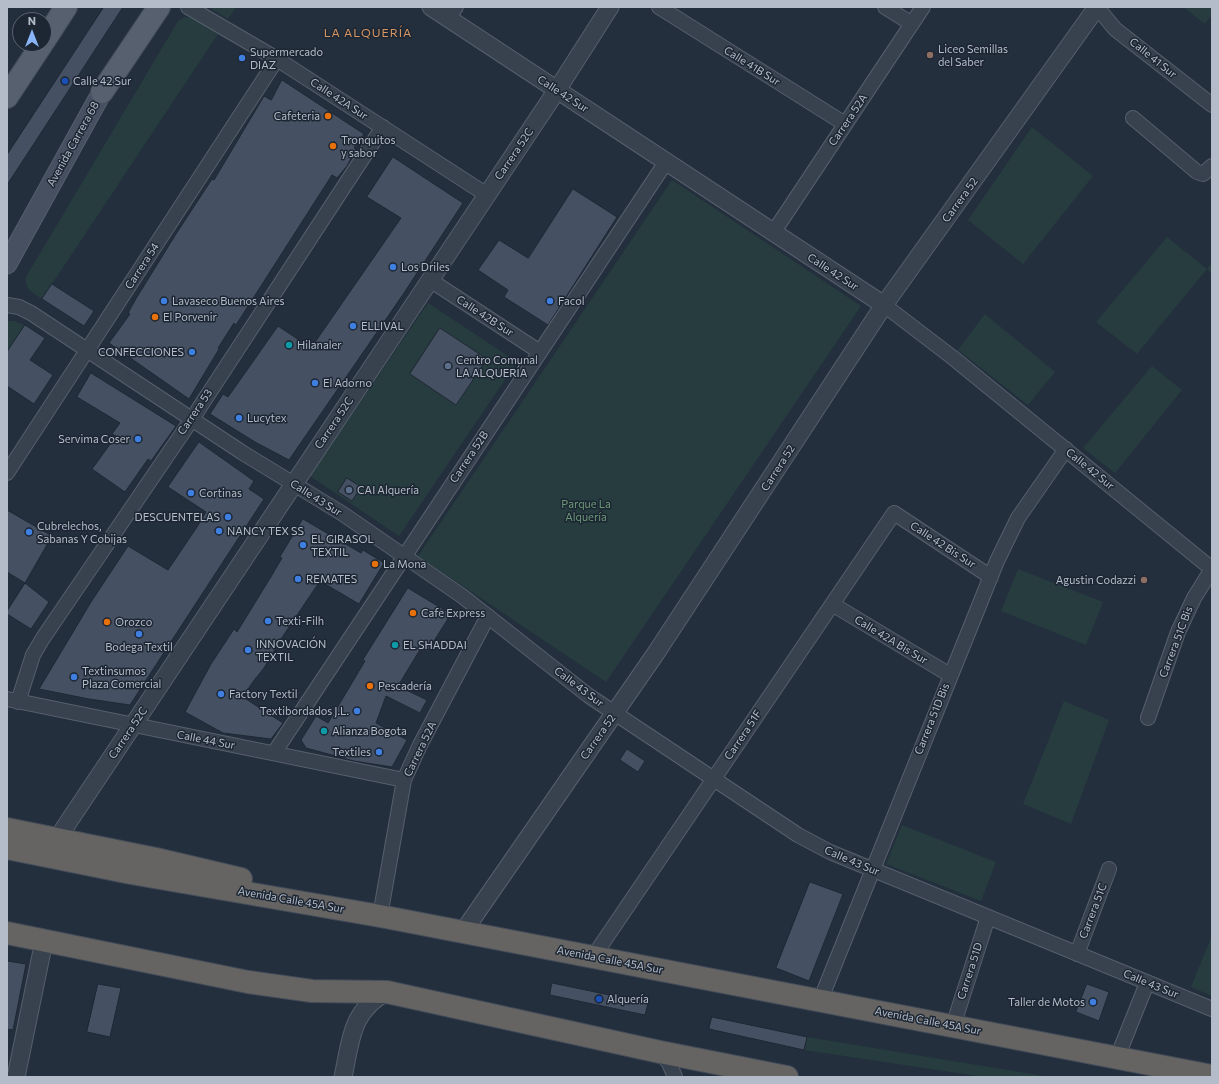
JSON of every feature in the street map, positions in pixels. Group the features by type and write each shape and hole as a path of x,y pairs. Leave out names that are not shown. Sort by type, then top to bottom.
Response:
{"highway":[{"path":"7,829 220,873 380,916"},
{"name":"Avenida Calle 45A Sur","path":"7,848 132,873 380,916 1212,1076"},
{"path":"7,933 275,986 312,991 387,992 660,1052 787,1077"}],"main road":[{"path":"52,29 66,7"},
{"name":"Avenida Carrera 68","path":"7,264 102,92 159,7"},
{"path":"7,97 37,52"}],"street":[{"name":"Calle 42A Sur","path":"188,7 277,59 487,195"},
{"name":"Calle 42 Sur","path":"431,7 452,13 557,90 884,305 952,357 1212,569"},
{"name":"Carrera 52C","path":"57,839 557,90 610,7"},
{"name":"Calle 41B Sur","path":"658,7 845,124"},
{"path":"885,7 912,24"},
{"name":"Carrera 52A","path":"773,232 923,7"},
{"name":"Calle 41 Sur","path":"1097,7 1116,29 1212,105"},
{"name":"Carrera 52","path":"463,932 614,713 773,476 884,305 1097,7"},
{"name":"Carrera 54","path":"7,472 277,59"},
{"path":"1133,118 1197,172 1203,174 1212,166"},
{"name":"Carrera 53","path":"12,701 43,638 192,419 383,127"},
{"name":"Carrera 52B","path":"274,753 405,558 666,162"},
{"name":"Calle 42B Sur","path":"430,280 540,352"},
{"name":"Calle 43 Sur","path":"7,305 19,307 31,313 192,419 294,484 324,501 462,596 589,696 798,835 830,852 1212,1009"},
{"name":"Carrera 51D Bis","path":"820,1000 950,675 991,577 1018,518 1066,449"},
{"name":"Calle 42 Bis Sur","path":"894,513 991,577"},
{"name":"Carrera 51F","path":"593,957 894,513"},
{"name":"Carrera 51C Bis","path":"1148,718 1178,632 1194,598 1212,569"},
{"name":"Calle 42A Bis Sur","path":"832,604 950,675"},
{"name":"Carrera 52A","path":"380,916 404,780 420,745 488,616"},
{"name":"Calle 44 Sur","path":"12,701 404,780"},
{"name":"Carrera 51C","path":"1078,954 1110,869"},
{"name":"Carrera 51D","path":"953,1026 988,917"},
{"path":"15,1076 44,941"},
{"path":"1117,1058 1147,982"},
{"path":"343,1077 353,1030 358,1017 369,1003 387,992"},
{"path":"660,1052 669,1063 675,1077"}],"green space":[{"path":"209,7 236,7 228,19"},
{"path":"1183,7 1212,7 1212,14 1205,24"},
{"path":"185,17 194,18 218,34 42,299 32,293 28,288 26,285 26,277 178,21"},
{"path":"1032,127 1093,176 1023,264 968,220"},
{"name":"Parque La Alquería","path":"672,180 861,306 606,682 418,556"},
{"path":"1167,237 1207,269 1137,354 1096,322"},
{"path":"1212,263 1212,274 1207,269"},
{"path":"428,303 517,362 399,536 310,476"},
{"path":"985,314 1055,372 1028,405 958,350"},
{"path":"7,321 14,321 25,325 7,352"},
{"path":"1152,366 1182,390 1115,473 1083,448"},
{"path":"1018,569 1103,602 1086,645 1001,611"},
{"path":"1064,701 1109,720 1071,824 1023,804"},
{"path":"902,825 996,862 981,901 886,864"},
{"path":"1212,935 1212,996 1191,987"},
{"path":"807,1037 1050,1077 984,1077 804,1050"}],"building":[{"name":"Calle 42 Sur","path":"104,7 123,7 7,185 7,155"},
{"path":"282,80 364,134 354,148 356,149 347,166 337,178 332,175 236,325 234,323 189,399 109,343 130,314 128,313 137,297 212,179 214,180 264,96 271,100"},
{"path":"393,157 463,203 404,293 289,460 255,442 210,414 223,394 228,397 278,326 311,348 401,218 367,197"},
{"path":"573,189 617,217 548,325 504,297 508,290 478,270 499,240 528,258"},
{"path":"52,284 94,311 84,326 42,299"},
{"path":"25,325 45,338 30,360 53,375 34,404 7,386 7,352"},
{"name":"Centro Comunal LA ALQUERÍA","path":"440,328 487,359 456,405 410,374"},
{"path":"91,373 176,426 151,461 148,459 125,492 92,469 116,436 112,434 120,423 77,397"},
{"path":"199,442 254,481 249,489 264,499 130,705 39,689 91,602 128,546 168,570 197,527 206,512 168,487"},
{"name":"CAI Alquería","path":"347,478 361,487 352,501 338,492"},
{"path":"7,510 52,536 25,583 7,572"},
{"path":"303,519 361,553 363,550 384,563 359,604 320,581 281,639 264,668 243,697 283,723 271,739 223,733 185,712 211,664 234,629 237,632 282,558 280,557"},
{"path":"25,583 49,602 31,629 7,614 7,611"},
{"path":"408,588 451,614 427,652 421,648 398,686 427,700 420,713 386,696 376,723 407,740 392,767 354,761 306,748 301,740 316,716 328,723 365,661 363,660"},
{"path":"627,749 645,761 638,772 620,760"},
{"path":"810,882 843,894 809,981 776,968"},
{"path":"7,961 26,964 13,1030 7,1029"},
{"name":"Alquería","path":"552,983 648,1003 645,1015 550,995"},
{"path":"98,984 121,988 110,1037 87,1032"},
{"name":"Taller de Motos","path":"1087,984 1109,992 1099,1021 1076,1012"},
{"path":"712,1017 807,1037 804,1050 709,1029"}],"place":[{"name":"Liceo Semillas del Saber","path":"930,55"},
{"name":"Supermercado DIAZ","path":"242,58"},
{"name":"Calle 42 Sur","path":"65,81"},
{"name":"Cafeteria","path":"328,116"},
{"name":"Tronquitos y sabor","path":"333,146"},
{"name":"Los Driles","path":"393,267"},
{"name":"Lavaseco Buenos Aires","path":"164,301"},
{"name":"Facol","path":"550,301"},
{"name":"El Porvenir","path":"155,317"},
{"name":"ELLIVAL","path":"353,326"},
{"name":"Hilanaler","path":"289,345"},
{"name":"CONFECCIONES","path":"192,352"},
{"name":"Centro Comunal LA ALQUERÍA","path":"448,366"},
{"name":"El Adorno","path":"315,383"},
{"name":"Lucytex","path":"239,418"},
{"name":"Servima Coser","path":"138,439"},
{"name":"CAI Alquería","path":"349,490"},
{"name":"Cortinas","path":"191,493"},
{"name":"DESCUENTELAS","path":"228,517"},
{"name":"NANCY TEX SS","path":"219,531"},
{"name":"Cubrelechos, Sabanas Y Cobijas","path":"29,532"},
{"name":"EL GIRASOL TEXTIL","path":"303,545"},
{"name":"La Mona","path":"375,564"},
{"name":"REMATES","path":"298,579"},
{"name":"Agustin Codazzi","path":"1144,580"},
{"name":"Cafe Express","path":"413,613"},
{"name":"Texti-Filh","path":"268,621"},
{"name":"Orozco","path":"107,622"},
{"name":"Bodega Textil","path":"139,634"},
{"name":"EL SHADDAI","path":"395,645"},
{"name":"INNOVACIÓN TEXTIL","path":"248,650"},
{"name":"Textinsumos Plaza Comercial","path":"74,677"},
{"name":"Pescadería","path":"370,686"},
{"name":"Factory Textil","path":"221,694"},
{"name":"Textibordados J.L.","path":"357,711"},
{"name":"Alianza Bogota","path":"324,731"},
{"name":"Textiles","path":"379,752"},
{"name":"Alquería","path":"599,999"},
{"name":"Taller de Motos","path":"1093,1002"}],"district":[{"name":"LA ALQUERÍA","path":"368,33"}]}
